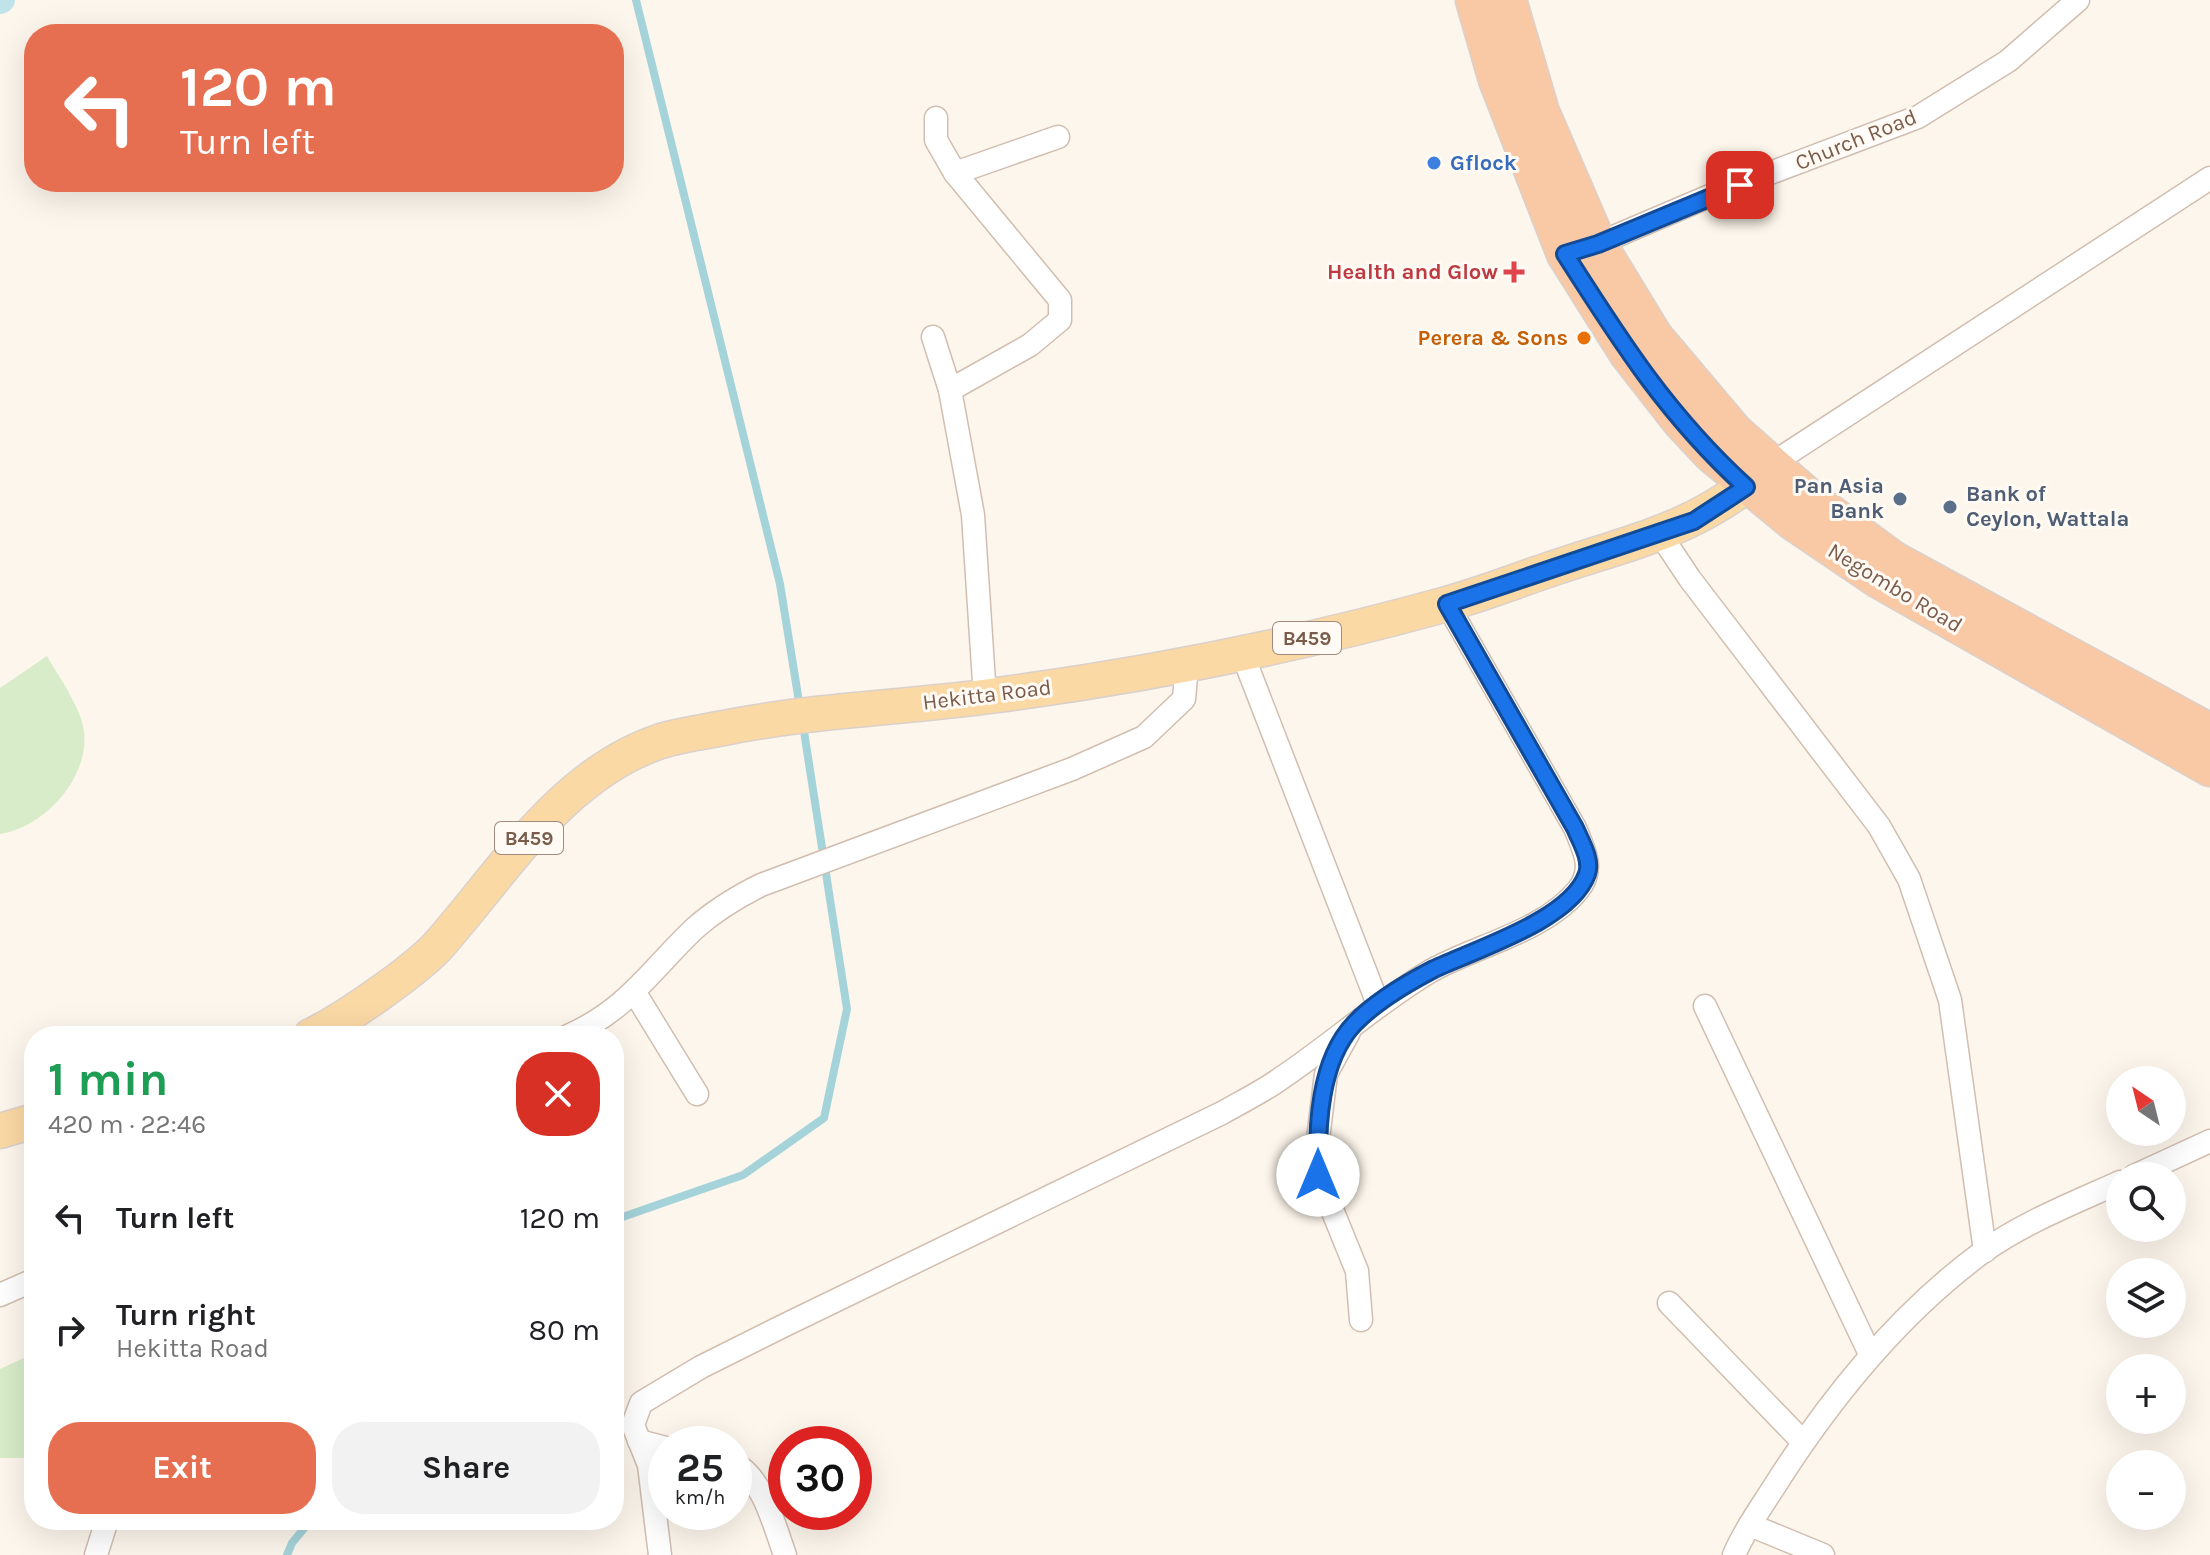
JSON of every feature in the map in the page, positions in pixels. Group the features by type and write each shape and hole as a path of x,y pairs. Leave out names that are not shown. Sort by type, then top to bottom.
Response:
{"highway":[{"name":"Negombo Road","path":"1474,0 1515,131 1582,249 1710,403 1758,476 1828,547 1879,580 2210,768"},
{"name":"Negombo Road","path":"1508,0 1582,249"},
{"name":"Negombo Road","path":"1758,476 1894,560 2210,732"}],"main road":[{"name":"Hekitta Road","path":"327,1026 389,986 433,951 502,867 555,810 601,770 631,752 665,740 789,717 985,697 1135,676 1447,604 1694,521 1758,476"},
{"path":"0,1131 24,1124"}],"street":[{"name":"Church Road","path":"1582,249 1712,195 1918,117 2008,61 2078,0"},
{"path":"936,118 936,140 955,173 1060,300 1060,320 1030,345 950,390"},
{"path":"955,173 1058,137"},
{"path":"1758,476 2210,178"},
{"path":"933,337 950,390 973,515 985,697"},
{"path":"1660,534 1690,579 1879,826 1909,879 1950,1000 1985,1251"},
{"path":"660,1555 649,1465 633,1425 641,1403 701,1367 1222,1113 1278,1081 1378,1004 1433,970 1552,912 1574,895 1588,871 1586,854 1575,828 1447,604"},
{"path":"1242,653 1378,1004"},
{"path":"588,1026 609,1015 635,993 695,929 726,903 761,885 1072,769 1144,737 1184,699 1187,664"},
{"path":"635,993 697,1094"},
{"path":"1705,1006 1870,1354"},
{"path":"1352,1026 1326,1074 1318,1139 1318,1175 1357,1271 1361,1320"},
{"path":"2164,1162 2210,1141"},
{"path":"1734,1555 1803,1442 1870,1354 1923,1302 1985,1251 2036,1221 2106,1188"},
{"path":"0,1295 24,1284"},
{"path":"1669,1303 1803,1442"},
{"path":"639,1441 648,1443"},
{"path":"752,1483 764,1500 785,1555"},
{"path":"1750,1525 1823,1555"},
{"path":"96,1555 104,1530"}],"green space":[{"path":"47,656 80,716 84,735 83,755 66,791 52,807 36,820 0,834 0,688"},
{"path":"24,1358 24,1458 0,1458 0,1369"}],"waterway":[{"path":"636,0 780,584 800,708"},
{"path":"624,1217 743,1175 824,1118 847,1009 803,725"},
{"path":"287,1555 303,1530"}],"place":[{"name":"Gflock","path":"1434,163"},
{"name":"Health and Glow","path":"1514,272"},
{"name":"Perera & Sons","path":"1584,338"},
{"name":"Pan Asia Bank","path":"1900,499"},
{"name":"Bank of Ceylon, Wattala","path":"1950,507"}],"route":[{"path":"1318,1175 1318,1139 1326,1074 1352,1026 1378,1004 1433,970 1535,922 1568,902 1580,888 1588,871 1586,854 1575,828 1447,604 1694,521 1746,487 1681,422 1628,354 1565,254 1598,244 1740,185"}]}
